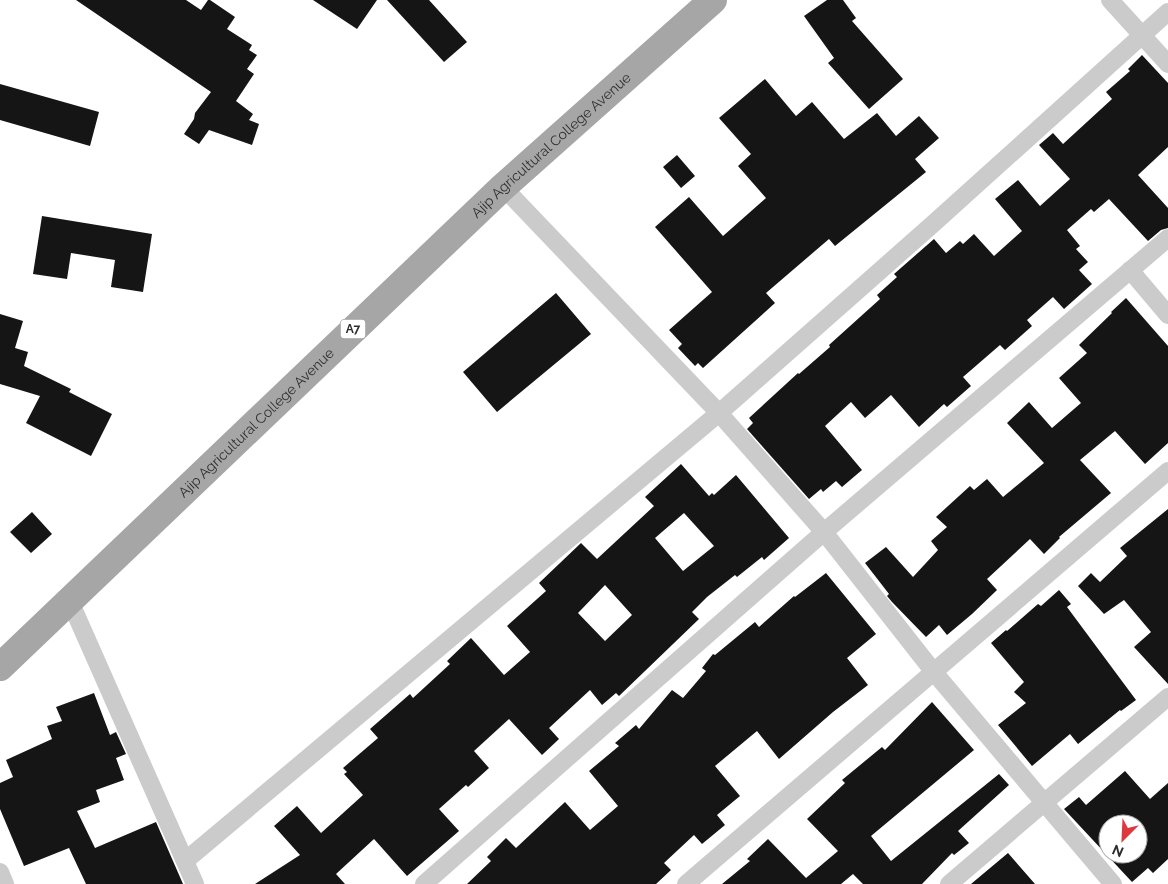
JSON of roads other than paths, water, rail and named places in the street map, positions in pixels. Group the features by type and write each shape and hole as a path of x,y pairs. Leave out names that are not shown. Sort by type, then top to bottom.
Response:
{"main road":[{"name":"Ajip Agricultural College Avenue","path":"0,667 502,186 713,0"}],"street":[{"path":"1110,0 1168,64"},
{"path":"185,861 719,413 934,223 1168,12"},
{"path":"502,186 719,413 824,532 934,671 1113,884"},
{"path":"424,884 824,532 1168,238"},
{"path":"1130,270 1168,315"},
{"path":"686,884 1168,471"},
{"path":"70,599 195,884"},
{"path":"949,884 1168,697"},
{"path":"0,872 5,884"}]}
